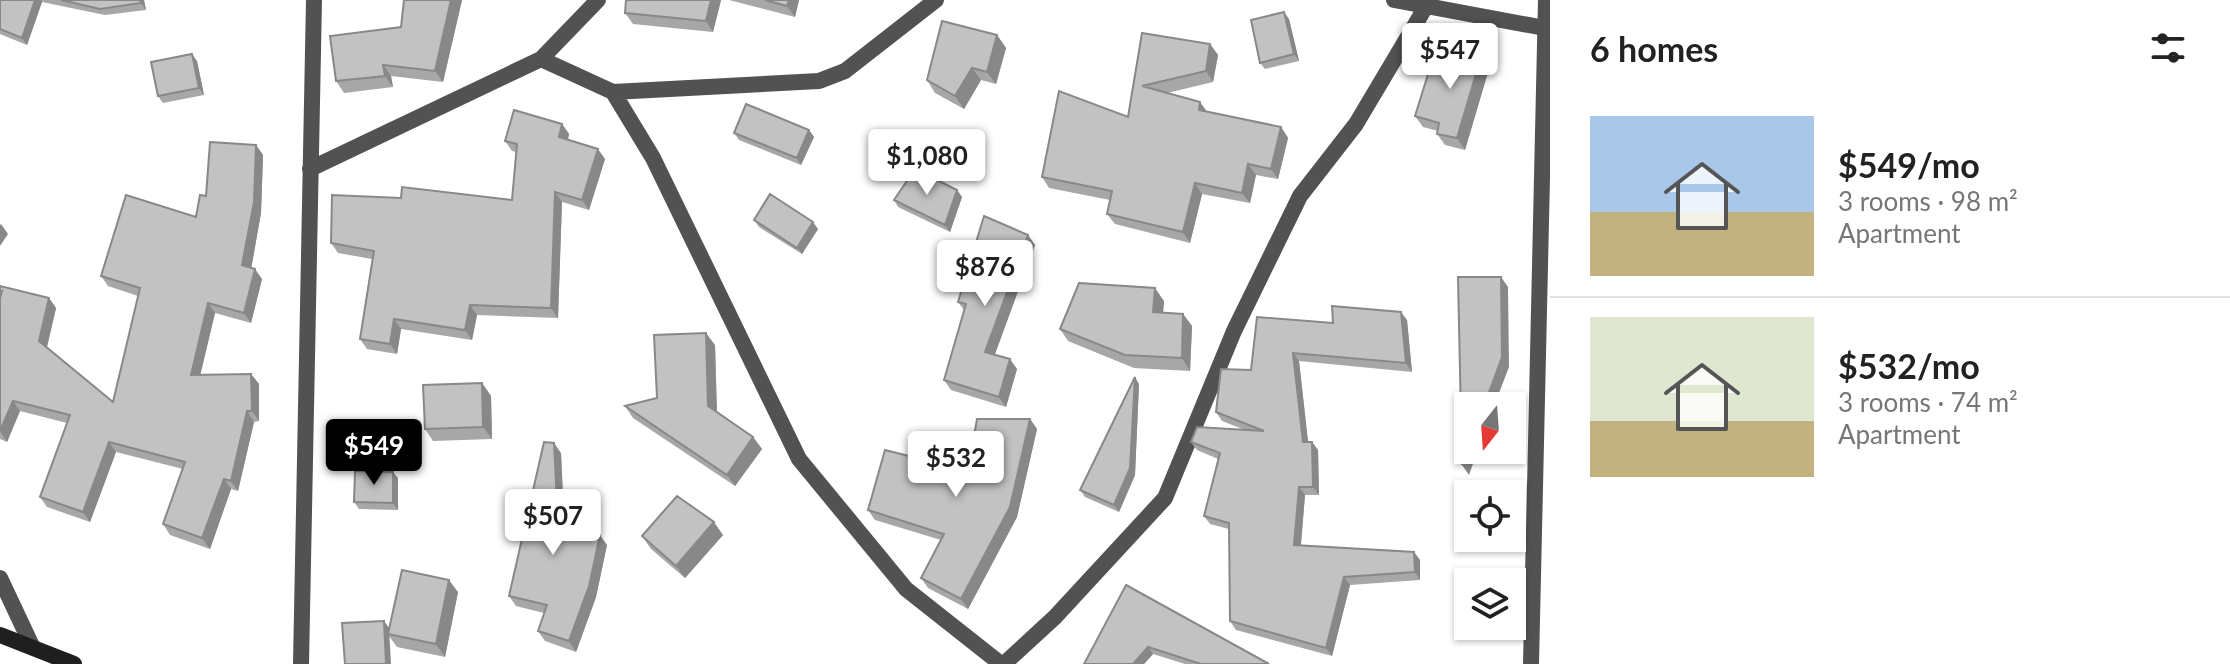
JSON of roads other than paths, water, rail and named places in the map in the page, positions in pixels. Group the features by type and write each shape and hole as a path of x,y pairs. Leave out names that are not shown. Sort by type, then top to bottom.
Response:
{"street":[{"path":"301,664 314,0"},
{"path":"310,169 541,59 598,0"},
{"path":"541,59 613,92 819,81 845,71 936,0"},
{"path":"1394,0 1548,29"},
{"path":"1531,664 1548,29 1546,0"},
{"path":"613,92 653,158 799,459 906,589 1002,664 1055,617 1165,498 1234,331 1300,196 1356,124 1425,8"},
{"path":"0,578 32,646"},
{"path":"0,635 74,664"}]}
